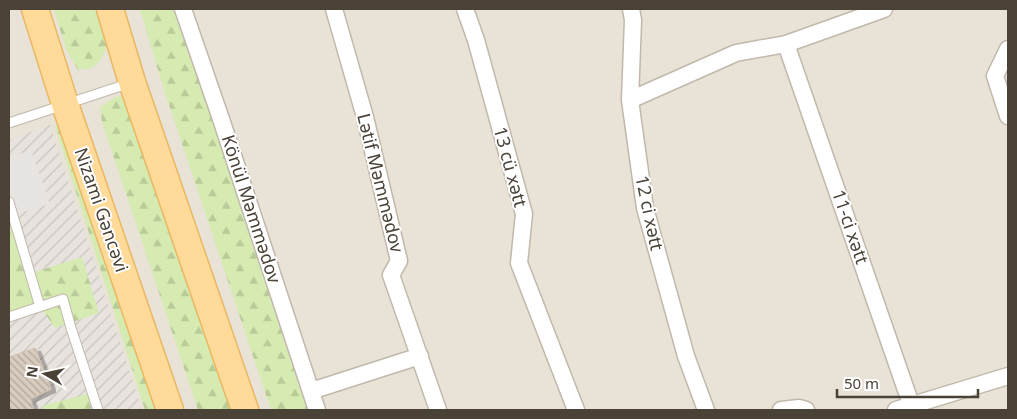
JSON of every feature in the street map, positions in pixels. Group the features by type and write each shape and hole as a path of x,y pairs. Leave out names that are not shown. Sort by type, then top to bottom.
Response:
{"main road":[{"name":"Nizami Gəncəvi","path":"35,9 65,104 170,410"},
{"path":"110,9 132,82 245,410"}],"street":[{"name":"Könül Məmmədov","path":"183,9 317,410"},
{"name":"Lətif Məmmədov","path":"334,9 365,117 399,261 391,275 438,410"},
{"name":"13 cü xətt","path":"465,9 476,40 524,214 519,263 576,410"},
{"name":"12 ci xətt","path":"631,9 633,20 630,100 645,208 686,356 706,410"},
{"path":"630,100 736,53 786,44 884,9"},
{"name":"11-ci xətt","path":"786,44 913,408"},
{"path":"1008,49 995,76 1008,116"},
{"path":"311,391 420,356"},
{"path":"896,410 913,408 1008,376"},
{"path":"781,410 799,408 806,410"}],"lane":[{"path":"9,122 132,82"},
{"path":"9,202 40,306"},
{"path":"9,317 62,299 98,410"}],"shaded area":[{"path":"9,9 1008,9 1008,410 9,410"},
{"path":"50,125 142,410 9,410 9,140"},
{"path":"31,150 50,204 9,216 9,158"}],"green space":[{"path":"54,9 101,9 108,32 107,45 101,60 92,68 78,70 66,49"},
{"path":"140,9 176,9 307,410 271,410 164,90"},
{"path":"126,96 237,410 198,410 102,122 100,107 115,97"},
{"path":"63,122 161,410 145,410 55,126"},
{"path":"15,219 35,272 82,257 99,313 55,328 39,305 9,313 9,221"},
{"path":"87,394 92,410 43,410 42,406"}],"building":[{"path":"35,348 51,389 30,399 34,410 9,410 9,357"}]}
